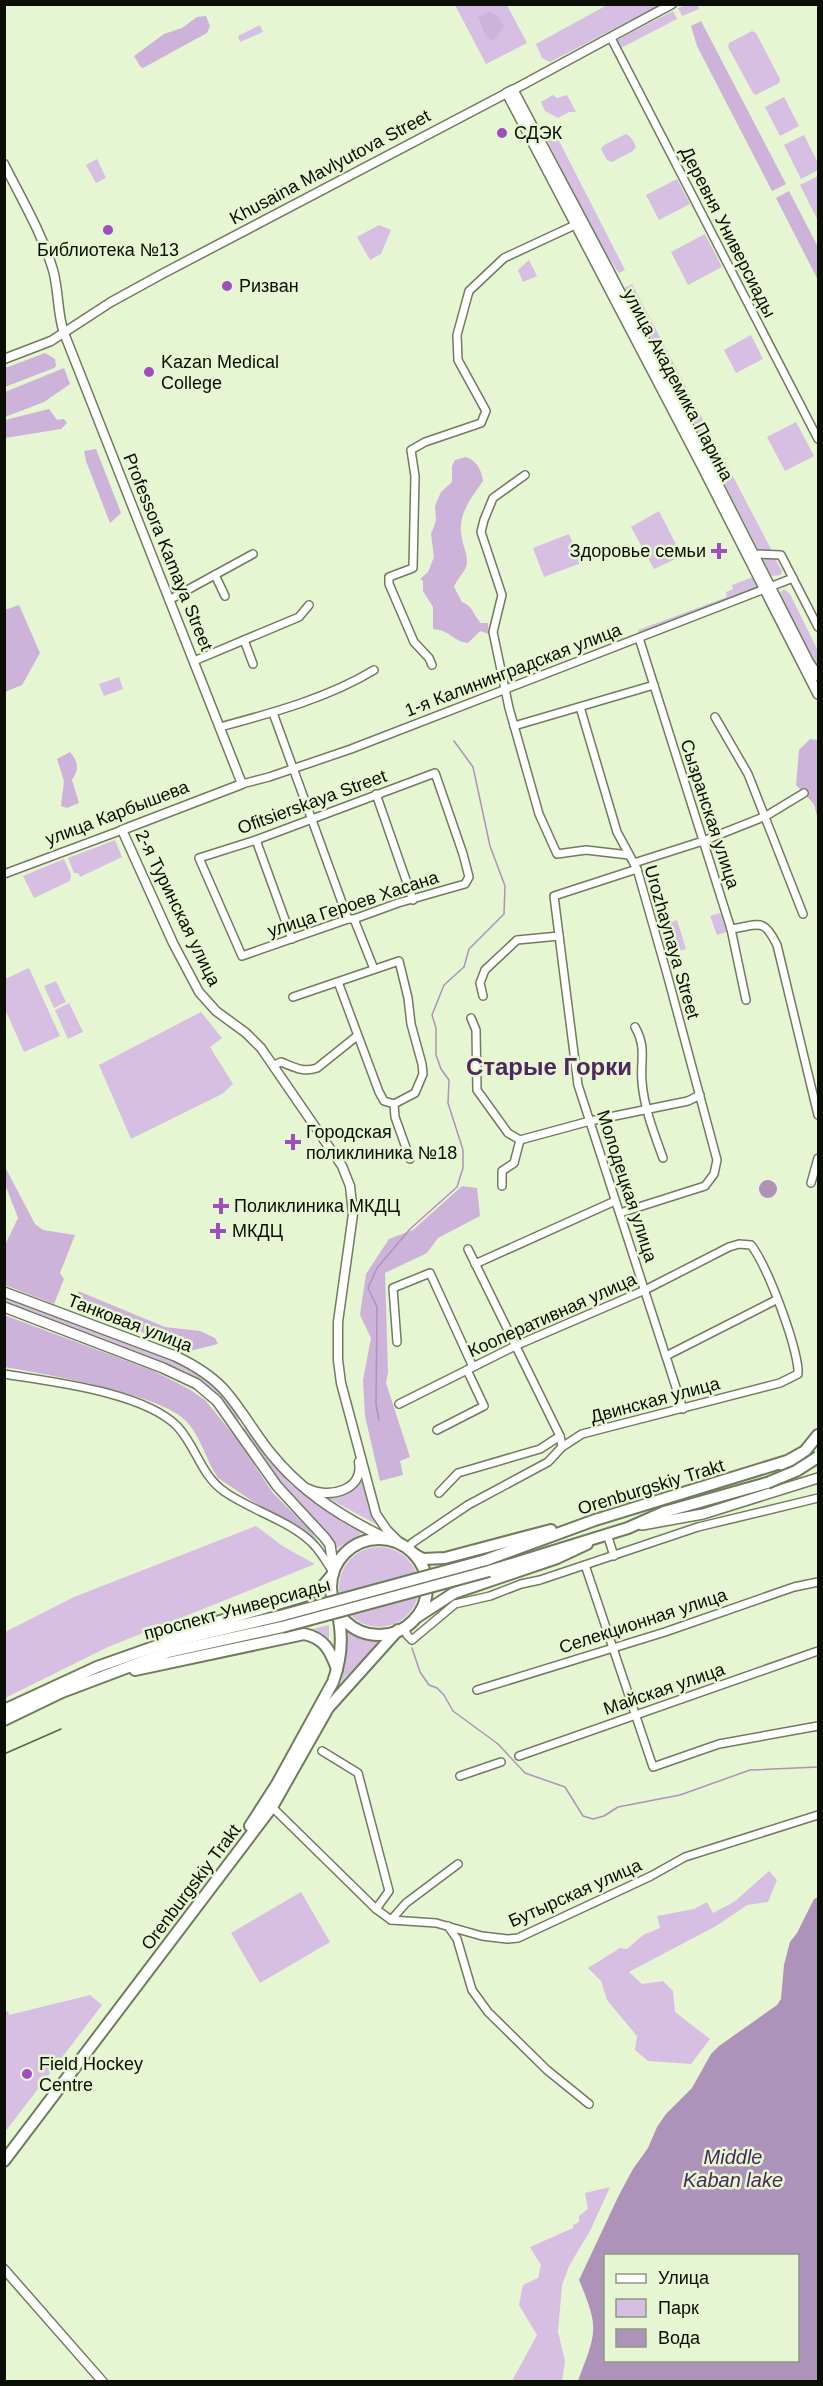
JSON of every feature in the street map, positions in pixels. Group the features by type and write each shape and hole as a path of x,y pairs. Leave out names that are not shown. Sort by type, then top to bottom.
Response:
{"main road":[{"name":"улица Академика Парина","path":"510,91 754,554 767,588 809,663 819,676"},
{"name":"улица Академика Парина","path":"632,324 819,694"},
{"name":"Танковая улица","path":"4,1292 175,1356 200,1369 226,1391 272,1455 299,1484 343,1515 404,1547"},
{"name":"Танковая улица","path":"4,1307 163,1368 197,1384 218,1401 277,1486 330,1545 333,1573"},
{"path":"237,1427 248,1420"},
{"name":"Orenburgskiy Trakt","path":"487,1565 596,1520 787,1461 805,1451 819,1435"},
{"path":"768,1467 819,1458"},
{"name":"Orenburgskiy Trakt","path":"487,1565 628,1528 664,1512 767,1483 819,1458"},
{"path":"628,1528 703,1514 819,1478"},
{"path":"4,1720 98,1672 132,1648 304,1596 322,1587 345,1553 357,1544 378,1539 404,1547 423,1559 445,1558 512,1539 596,1520"},
{"path":"333,1573 331,1587 334,1602 343,1618 361,1631 376,1634 401,1629 454,1593 557,1558 602,1536"},
{"path":"404,1547 424,1572 427,1586 425,1600 414,1619"},
{"name":"проспект Универсиады","path":"4,1710 98,1672 487,1565"},
{"name":"Orenburgskiy Trakt","path":"4,2153 239,1842 277,1784 322,1703 337,1670 341,1627 334,1602"},
{"name":"Orenburgskiy Trakt","path":"4,2161 272,1807 328,1708 401,1629"},
{"path":"98,1672 304,1634 317,1636 323,1641 331,1653 337,1670"}],"street":[{"name":"Khusaina Mavlyutova Street","path":"4,359 39,347 111,302 162,274 672,4"},
{"name":"Деревня Универсиады","path":"611,38 819,439"},
{"name":"Professora Kamaya Street","path":"4,164 51,264 64,333 242,784"},
{"path":"432,665 429,658 414,642 389,584 389,577 412,568 414,476 411,450 425,442 482,423 486,411 458,360 457,335 469,291 504,258 579,223"},
{"path":"525,475 494,498 481,532 502,595 493,632 514,726 539,814 556,854 586,850 629,855"},
{"path":"169,600 253,554"},
{"path":"754,554 780,555 819,627"},
{"path":"215,575 225,596"},
{"name":"1-я Калининградская улица","path":"242,784 292,769 793,578"},
{"path":"194,661 299,617 309,605"},
{"name":"Сызранская улица","path":"639,638 731,929 746,1000"},
{"path":"244,640 253,664"},
{"path":"220,727 273,713 358,680 374,670"},
{"path":"514,726 654,685"},
{"name":"Urozhaynaya Street","path":"580,707 618,832 635,866 717,1160 714,1174 705,1186 620,1214"},
{"path":"273,713 310,820 374,969"},
{"path":"715,717 748,774 803,914"},
{"name":"Ofitsierskaya Street","path":"242,956 199,858 256,840 435,773 464,854 469,878"},
{"name":"улица Карбышева","path":"4,874 242,784"},
{"path":"635,866 766,816 804,793"},
{"path":"376,794 413,900"},
{"name":"2-я Туринская улица","path":"122,830 173,943 198,992 216,1011 254,1040 274,1065 342,1166 350,1186 353,1206 352,1227 337,1342 341,1383 376,1514 387,1530 404,1547"},
{"path":"256,840 292,939"},
{"name":"Молодецкая улица","path":"635,866 554,896 578,1085 683,1409"},
{"name":"улица Героев Хасана","path":"242,956 398,903 465,884 469,878"},
{"path":"731,929 763,924 769,928 777,945 819,1115"},
{"path":"483,996 480,983 485,970 517,939 559,936"},
{"path":"293,997 399,961 408,998 411,1024 422,1064 423,1074 415,1093 394,1104 384,1101 338,982"},
{"path":"471,1018 476,1030 477,1090 508,1133 520,1140 590,1121 688,1101 700,1095"},
{"path":"635,1027 641,1037 644,1058 642,1080 646,1110 663,1158"},
{"path":"274,1065 280,1062 309,1071 357,1036"},
{"path":"394,1104 395,1117 410,1159"},
{"path":"502,1186 502,1171 514,1163 520,1140"},
{"path":"811,1183 819,1158"},
{"path":"475,1264 615,1201"},
{"name":"Кооперативная улица","path":"399,1404 515,1346 645,1290 729,1247 751,1245 762,1262 777,1300"},
{"path":"468,1249 560,1436 562,1447"},
{"path":"397,1342 393,1288 430,1274 484,1406 437,1430"},
{"path":"666,1356 777,1300"},
{"name":"Двинская улица","path":"404,1547 468,1505 548,1462 562,1447 582,1434 780,1383 798,1374 794,1349 777,1300"},
{"path":"4,1374 133,1399 164,1414 187,1438 213,1483 226,1493 282,1523 313,1544 320,1546 324,1537"},
{"path":"439,1493 458,1473 540,1449 560,1436"},
{"path":"299,1484 325,1494 336,1493 350,1486 360,1471 356,1440"},
{"path":"401,1629 412,1640 455,1604 490,1596 698,1527 819,1498"},
{"path":"602,1536 614,1556"},
{"path":"313,1544 333,1573"},
{"path":"585,1565 611,1648 653,1767 719,1744 819,1726"},
{"name":"Селекционная улица","path":"477,1690 665,1632 794,1587 819,1582"},
{"name":"Майская улица","path":"519,1756 819,1651"},
{"path":"322,1751 358,1773 389,1891 376,1909"},
{"path":"460,1776 501,1762"},
{"path":"272,1807 376,1909 391,1920 406,1903 458,1864"},
{"name":"Бутырская улица","path":"391,1920 448,1926 482,1936 507,1940 518,1938 685,1857 819,1815"},
{"path":"448,1926 457,1939 472,1990 488,2012 548,2070 590,2104"},
{"path":"4,2269 103,2382"}],"green space":[{"path":"609,4 660,5 550,62 542,58 536,44"},
{"path":"697,4 699,9 682,16 678,8 686,5"},
{"path":"455,5 507,5 527,43 486,64"},
{"path":"673,11 677,19 621,48 617,40"},
{"path":"260,25 263,32 240,42 238,36"},
{"path":"752,31 756,33 780,79 779,83 756,95 728,47 729,43"},
{"path":"553,95 557,98 567,95 576,112 569,112 558,118 545,111 541,102"},
{"path":"784,97 799,126 780,136 765,107"},
{"path":"541,128 555,133 625,270 619,273 601,247"},
{"path":"626,134 636,147 633,151 612,162 607,160 601,149 604,145"},
{"path":"804,135 818,163 818,170 801,179 784,145"},
{"path":"97,159 106,178 96,183 86,165"},
{"path":"818,176 818,221 800,185"},
{"path":"677,179 690,204 659,220 646,195"},
{"path":"379,225 391,230 381,254 370,260 357,237"},
{"path":"705,234 722,267 688,285 671,252"},
{"path":"529,260 537,276 523,282 518,270"},
{"path":"632,284 772,551 759,551 631,303 624,288"},
{"path":"751,335 763,359 736,373 724,350"},
{"path":"796,422 814,456 785,471 767,437"},
{"path":"659,511 682,556 654,569 631,527"},
{"path":"569,534 581,563 544,577 533,548"},
{"path":"762,558 775,558 782,571 781,575 771,576"},
{"path":"753,577 758,586 756,589 639,634 638,630 727,597 726,592 733,589 732,585"},
{"path":"784,589 790,594 818,651 818,670 779,594"},
{"path":"119,677 123,689 104,696 99,684"},
{"path":"115,840 122,857 80,877 78,873 74,873 68,858"},
{"path":"64,859 71,875 70,881 34,898 23,876"},
{"path":"720,913 727,932 717,935 710,916"},
{"path":"677,920 686,949 672,953 662,925"},
{"path":"29,968 60,1036 24,1052 5,1009 5,979"},
{"path":"56,981 66,1002 54,1008 44,986"},
{"path":"69,1003 83,1032 68,1039 55,1010"},
{"path":"201,1012 222,1038 210,1047 233,1084 222,1094 131,1139 99,1065"},
{"path":"4,1297 170,1359 203,1375 227,1398 241,1419 237,1420 213,1393 185,1371 5,1302"},
{"path":"246,1426 290,1484 342,1522 362,1533 336,1549 279,1479 244,1430"},
{"path":"363,1477 383,1528 328,1498 354,1487"},
{"path":"256,1526 284,1547 315,1564 108,1647 5,1698 5,1632 74,1597"},
{"path":"379,1547 394,1550 407,1559 416,1572 419,1587 416,1602 407,1615 394,1624 379,1627 364,1624 351,1615 342,1602 339,1587 342,1572 351,1559 364,1550"},
{"path":"329,1625 329,1646 308,1630"},
{"path":"346,1626 365,1638 384,1642 341,1682 346,1654"},
{"path":"769,1871 777,1880 768,1902 747,1905 716,1926 629,1972 642,1984 663,1981 673,1991 675,2012 710,2039 691,2064 648,2061 635,2050 637,2036 607,2000 601,1981 588,1968 620,1948 627,1949 643,1935 660,1928 657,1916 694,1909 707,1902 713,1913 734,1902"},
{"path":"301,1892 330,1942 260,1983 231,1933"},
{"name":"Field Hockey Centre","path":"90,1995 102,2005 5,2132 5,2012 8,2011 9,2015"},
{"path":"610,2187 590,2231 569,2266 562,2285 558,2332 565,2361 562,2381 512,2381 537,2335 519,2305 523,2285 538,2278 541,2265 530,2247 573,2228 573,2225 579,2222 579,2216 588,2209 585,2193"}],"shaded area":[{"path":"489,12 498,16 504,26 494,41 486,37 478,17"},
{"path":"206,16 210,26 207,33 143,68 140,66 134,56 164,34 182,28 197,17"},
{"path":"701,21 786,184 772,191 697,46 691,26"},
{"path":"789,191 818,247 818,280 776,198"},
{"path":"45,353 55,359 54,368 5,387 5,368"},
{"path":"64,368 70,384 44,402 5,417 5,392"},
{"path":"49,409 57,420 64,419 67,423 61,429 5,438 5,420"},
{"path":"96,449 121,513 110,523 84,451"},
{"path":"466,457 478,466 483,481 467,505 462,518 461,533 467,562 454,587 462,602 471,608 481,623 488,623 489,634 480,631 468,643 433,629 433,607 423,591 423,581 420,579 428,572 434,557 431,534 436,521 435,506 441,492 452,482 452,466 455,460"},
{"path":"19,605 40,653 22,685 5,692 5,610"},
{"path":"810,739 818,740 818,820 814,804 796,785 799,750"},
{"path":"70,752 77,766 72,780 79,803 67,808 61,806 64,781 57,759"},
{"path":"5,1167 35,1224 43,1230 75,1235 60,1273 64,1279 54,1304 5,1285 5,1245 18,1218 5,1184"},
{"path":"462,1186 477,1188 480,1216 438,1238 427,1253 385,1273 388,1372 386,1383 410,1457 400,1461 403,1475 380,1481 365,1416 363,1380 371,1338 360,1315 366,1274 389,1239 413,1230"},
{"path":"78,1291 165,1327 200,1331 215,1338 218,1344 185,1352 133,1328 77,1307"},
{"path":"4,1315 154,1371 205,1400 237,1439 273,1493 309,1529 318,1542 315,1543 218,1478 192,1428 174,1412 129,1394 5,1367"}],"water":[{"path":"768,1180 774,1183 777,1189 774,1195 768,1198 762,1195 759,1189 762,1183"},
{"name":"Middle Kaban lake","path":"818,1897 818,2381 578,2381 589,2352 593,2331 590,2310 579,2280 619,2195 648,2148 657,2127 666,2114 692,2088 711,2054 777,2005 781,1999 784,1965 790,1942 814,1899"}],"waterway":[{"path":"379,1420 376,1404 377,1307 368,1288 377,1268 410,1229 457,1187 463,1168 463,1150 448,1103 449,1080 441,1069 436,1055 436,1028 432,1015 444,985 464,967 469,949 504,914 505,886 490,846 473,767 454,741"},
{"path":"412,1648 420,1672 429,1685 437,1688 444,1695 453,1711 498,1744 525,1773 565,1787 583,1816 593,1819 604,1816 618,1807 680,1795 750,1770 818,1767"}],"railway":[{"path":"4,1754 61,1729"}],"place":[{"name":"СДЭК","path":"502,133"},
{"name":"Библиотека №13","path":"108,230"},
{"name":"Ризван","path":"227,286"},
{"name":"Kazan Medical College","path":"149,372"},
{"name":"Здоровье семьи","path":"719,551"},
{"name":"Городская поликлиника №18","path":"293,1142"},
{"name":"Поликлиника МКДЦ","path":"221,1206"},
{"name":"МКДЦ","path":"218,1231"},
{"name":"Field Hockey Centre","path":"27,2074"}],"district":[{"name":"Старые Горки","path":"549,1067"}]}
